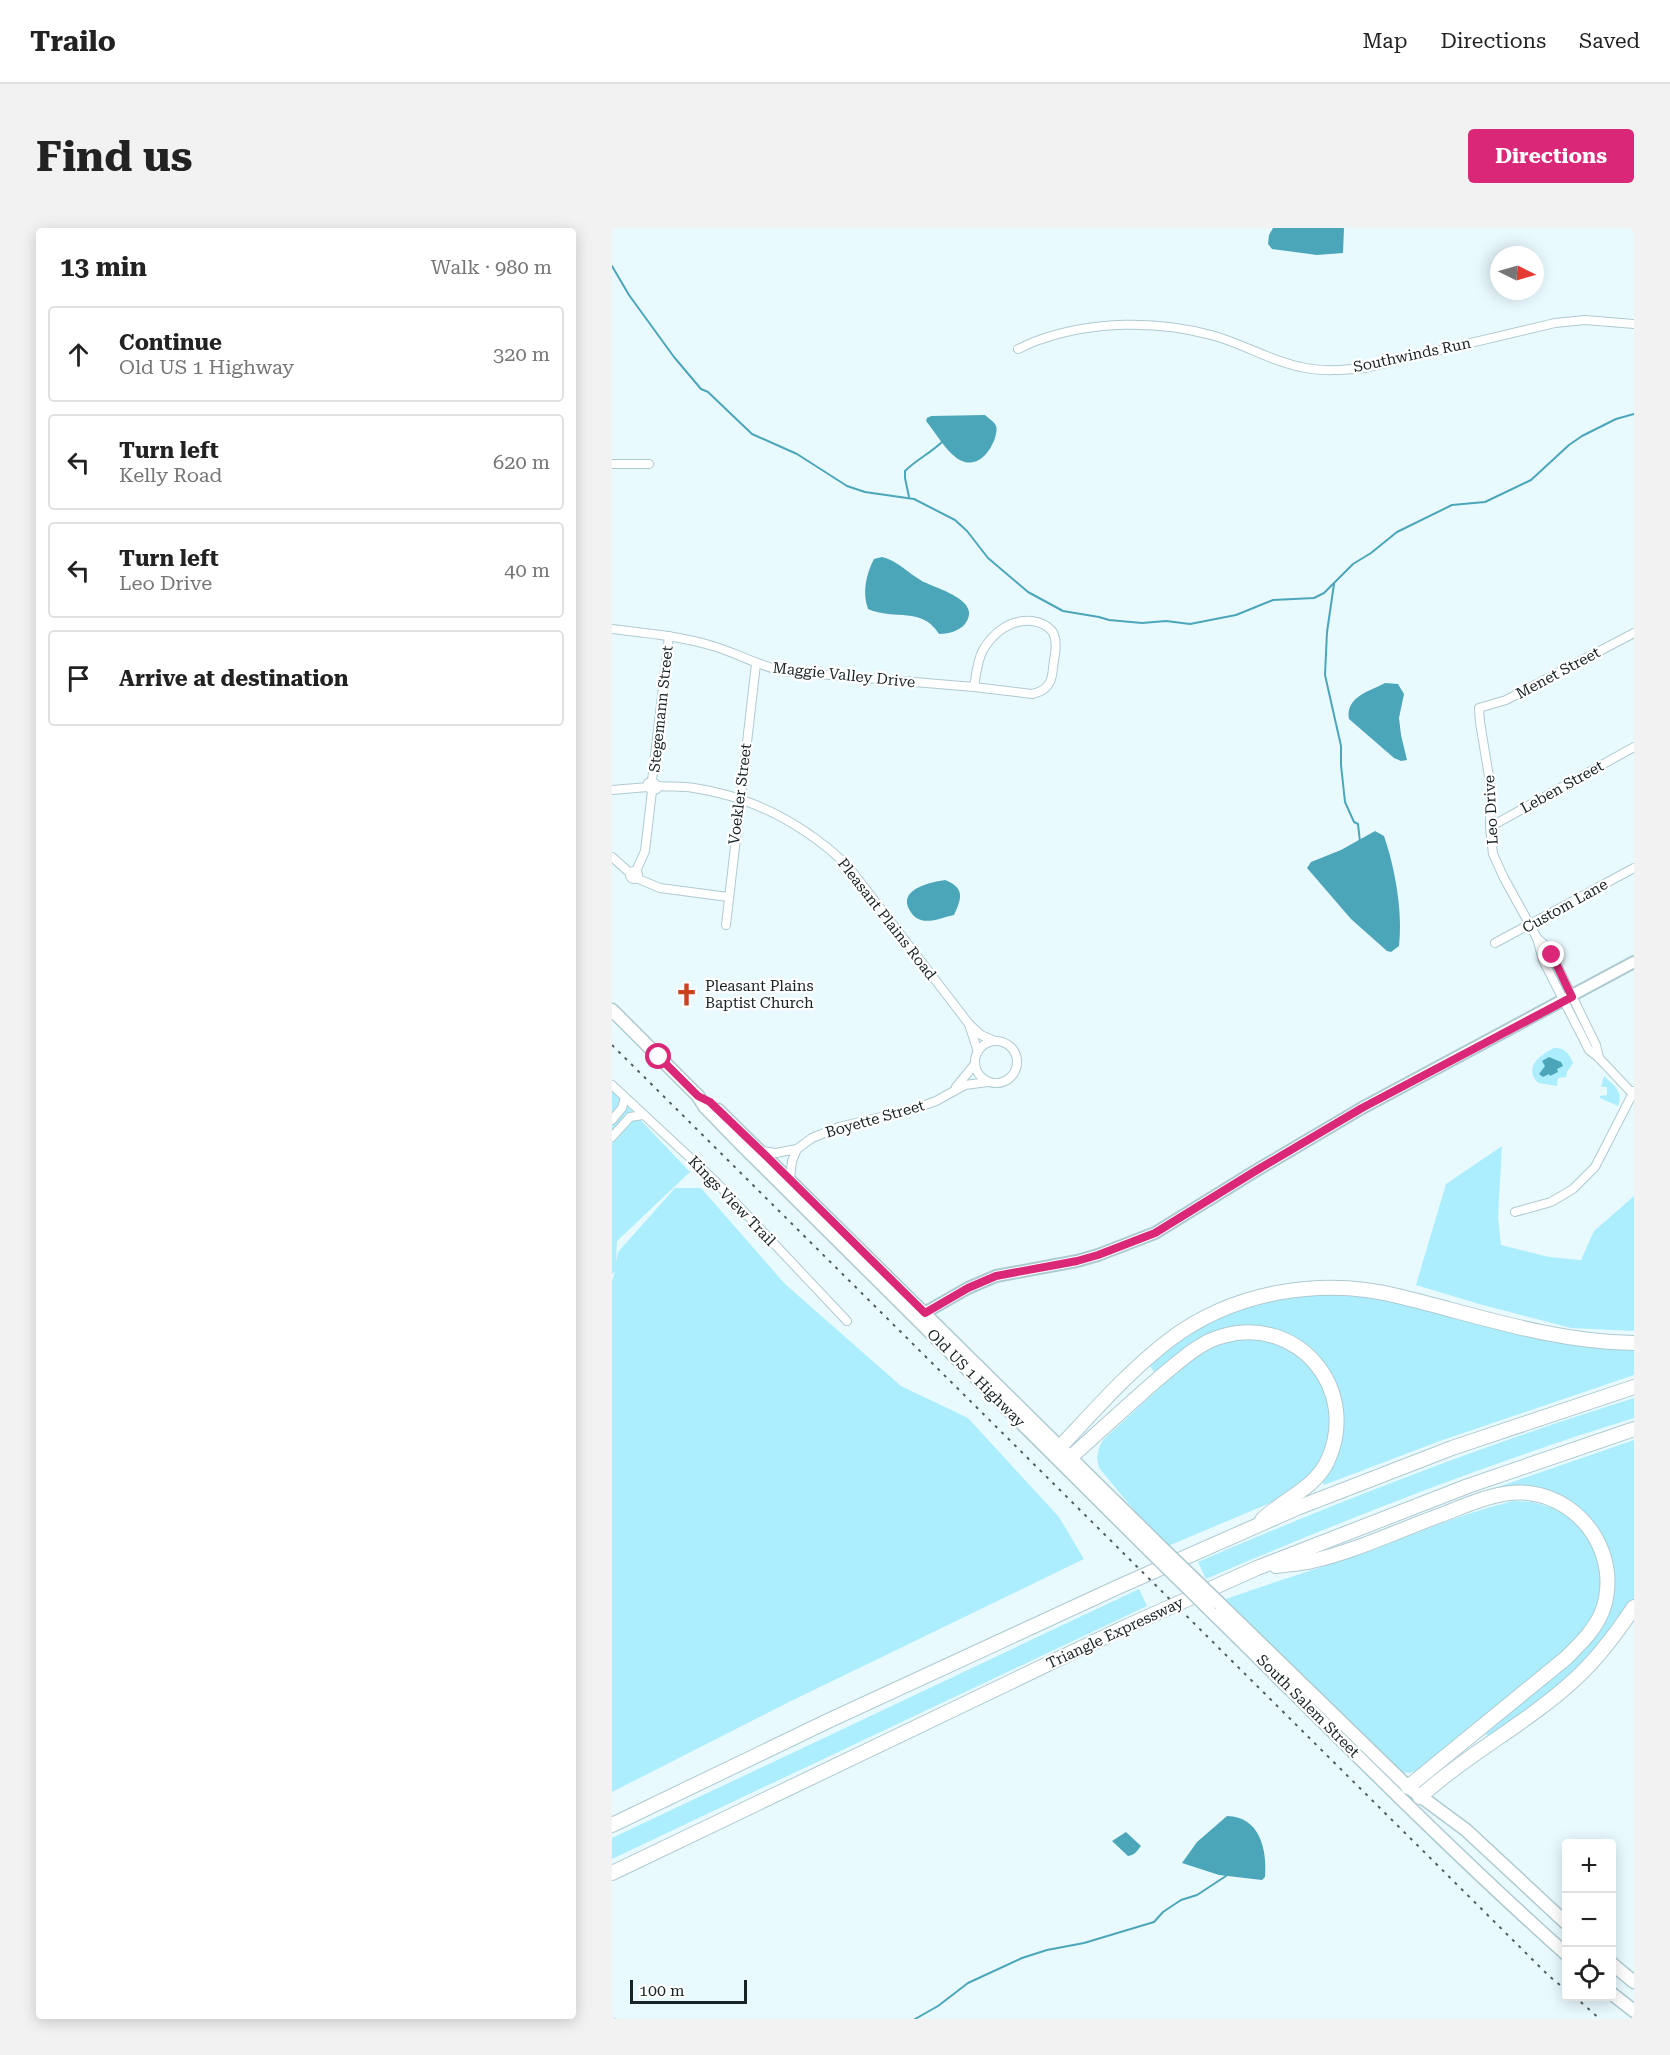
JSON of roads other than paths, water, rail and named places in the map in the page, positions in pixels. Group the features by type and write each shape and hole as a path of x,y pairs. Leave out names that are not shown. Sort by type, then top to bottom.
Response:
{"highway":[{"path":"1056,1450 1168,1341 1189,1327 1221,1311 1248,1300 1278,1293 1314,1288 1373,1291 1523,1329 1575,1338 1634,1343"},
{"path":"1067,1461 1133,1401 1203,1344 1222,1336 1239,1333 1259,1332 1280,1338 1304,1352 1325,1374 1335,1399 1337,1427 1334,1447 1328,1462 1318,1476 1292,1498 1273,1509 1255,1528"},
{"path":"612,1825 830,1720 1118,1587 1297,1508 1452,1448 1634,1386"},
{"name":"Triangle Expressway","path":"612,1873 1121,1629 1257,1568 1468,1486 1634,1429"},
{"path":"1257,1568 1312,1562 1478,1501 1515,1492 1531,1493 1548,1498 1581,1518 1592,1530 1605,1557 1608,1584 1602,1611 1589,1635 1566,1658 1404,1792"},
{"path":"1414,1802 1442,1778 1573,1681 1603,1650 1634,1607"}],"main road":[{"name":"Old US 1 Highway","path":"612,1010 698,1096 705,1107 733,1137 920,1315 1056,1450"},
{"name":"Old US 1 Highway","path":"698,1096 710,1102 790,1179 920,1315"},
{"name":"South Salem Street","path":"1056,1450 1404,1792 1509,1902 1562,1950"},
{"name":"South Salem Street","path":"1414,1802 1466,1830 1562,1919"},
{"path":"1616,1967 1634,1982"},
{"path":"1616,1997 1634,2011"}],"street":[{"name":"Southwinds Run","path":"1018,349 1039,339 1084,329 1141,325 1209,334 1301,367 1334,371 1365,368 1555,322 1586,320 1634,324"},
{"path":"612,464 649,464"},
{"name":"Maggie Valley Drive","path":"612,629 669,636 715,646 756,664 782,671 1032,694 1047,687 1053,675 1056,643 1052,632 1041,623 1023,621 1009,624 999,631 990,640 980,657 974,687"},
{"name":"Menet Street","path":"1479,708 1506,700 1634,633"},
{"name":"Stegemann Street","path":"634,874 645,851 669,636"},
{"name":"Voekler Street","path":"726,925 756,664"},
{"name":"Leo Drive","path":"1479,708 1491,789 1490,827 1493,854 1537,939 1543,960 1567,999 1588,1050 1633,1092"},
{"name":"Leben Street","path":"1490,827 1634,747"},
{"name":"Pleasant Plains Road","path":"612,790 652,786 693,788 739,800 788,820 827,846 848,866 969,1024 981,1035 995,1041"},
{"path":"612,857 634,874 660,888 728,897"},
{"name":"Custom Lane","path":"1496,943 1634,868"},
{"path":"920,1315 968,1288 996,1276 1077,1261 1155,1233 1362,1108 1634,962"},
{"name":"Pleasant Plains Road","path":"969,1024 978,1052"},
{"path":"978,1052 982,1047 995,1041"},
{"name":"Boyette Street","path":"761,1151 776,1153 797,1149 812,1138 833,1129 914,1109 936,1101 965,1085 1008,1080 1016,1069 1016,1056 1008,1045 995,1041"},
{"name":"Boyette Street","path":"953,1090 975,1064 978,1052"},
{"path":"975,1064 978,1072 988,1082"},
{"name":"Kings View Trail","path":"612,1085 715,1181 847,1321"},
{"path":"1515,1212 1551,1202 1573,1188 1595,1167 1633,1092"},
{"path":"612,1120 625,1098"},
{"path":"612,1137 630,1117 644,1115"},
{"path":"790,1179 792,1161 797,1149"}],"waterway":[{"path":"612,266 629,295 674,357 701,389 708,392 752,434 797,454 847,486 865,492 914,499 955,520 967,531 988,558 1028,592 1063,611 1109,620 1142,623 1166,621 1190,624 1236,615 1273,600 1314,598 1324,593 1353,564 1397,532 1452,505 1485,502 1531,480 1582,436 1616,419 1634,414"},
{"path":"909,497 905,471 943,441"},
{"path":"1334,584 1327,632 1325,675 1341,746 1345,802 1354,822 1358,824 1360,842"},
{"path":"915,2019 938,2006 968,1983 1022,1958 1047,1950 1084,1943 1154,1922 1163,1912 1181,1900 1197,1895 1226,1876"}],"railway":[{"path":"612,1045 1562,1987"},
{"path":"1580,2001 1600,2019"}],"place":[{"name":"Pleasant Plains Baptist Church","path":"687,995"}]}
